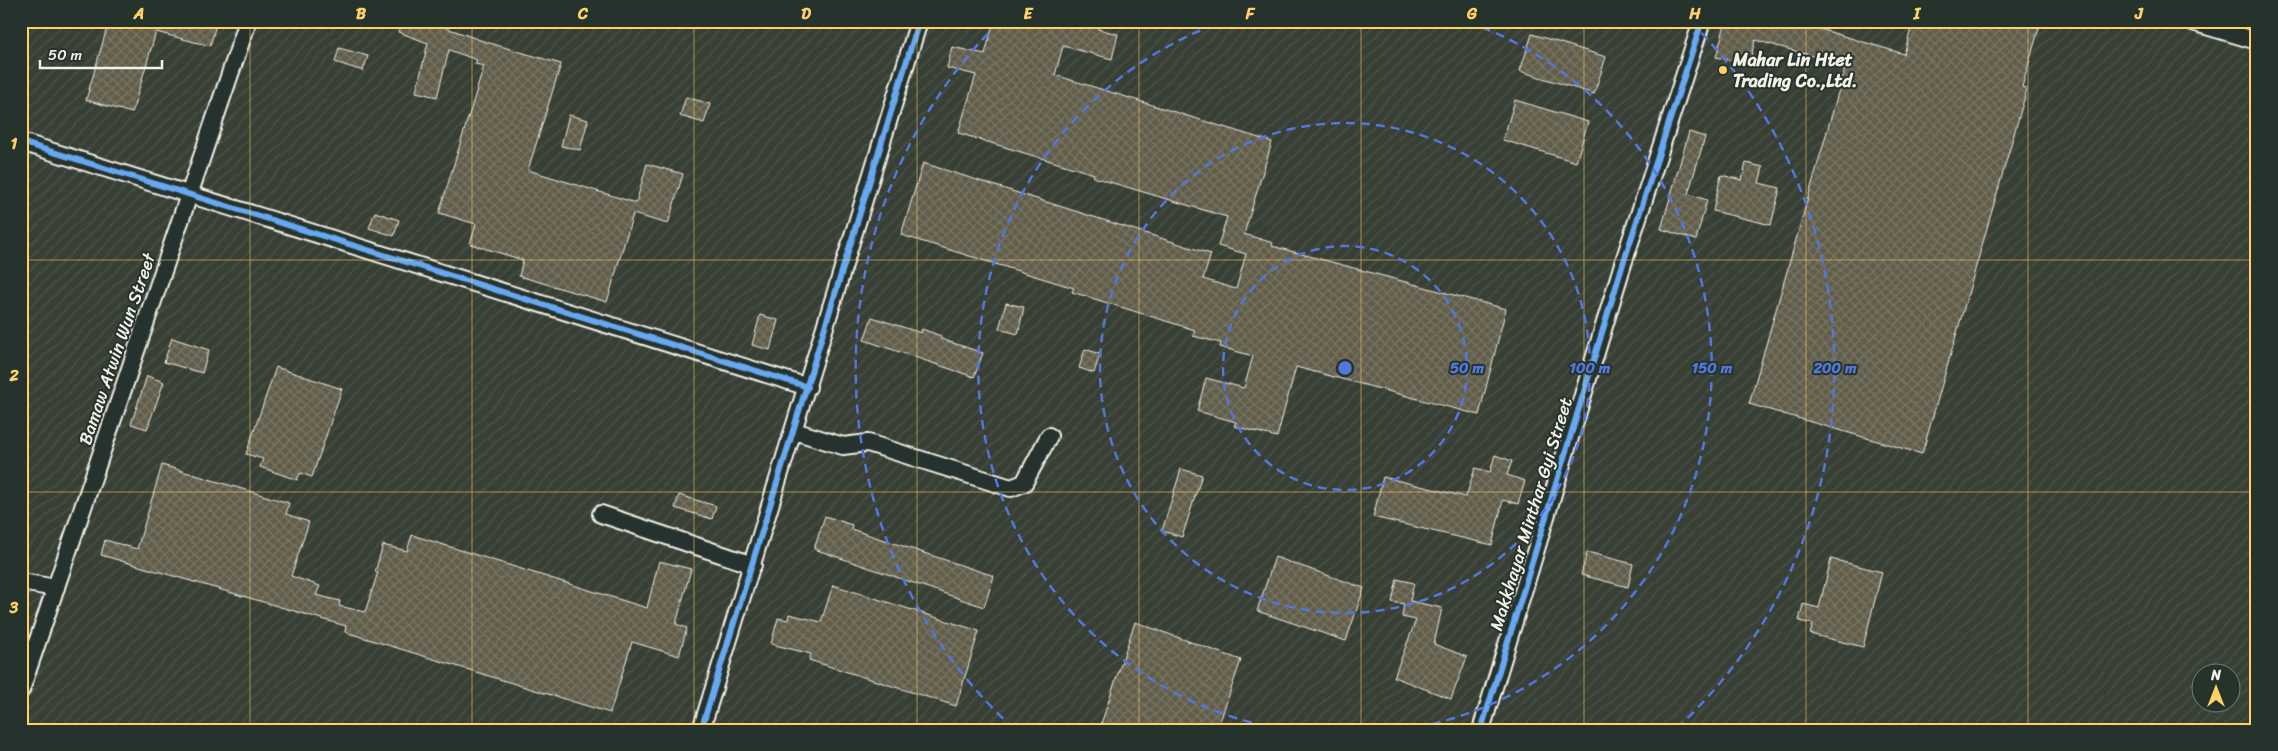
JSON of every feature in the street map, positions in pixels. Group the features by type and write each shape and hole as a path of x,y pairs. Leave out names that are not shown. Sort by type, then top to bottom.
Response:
{"street":[{"name":"Bamaw Atwin Wun Street","path":"21,690 191,195 248,21"},
{"path":"701,730 920,21"},
{"name":"Makkhayar Minthar Gyi Street","path":"1481,730 1622,267 1702,21"},
{"path":"2189,21 2257,41"},
{"path":"21,142 808,388"},
{"path":"794,431 843,446 868,443 1011,488 1024,483 1049,436"},
{"path":"601,514 753,565"},
{"path":"21,582 56,588"}],"shaded area":[{"path":"21,21 2257,21 2257,730 21,730"}],"building":[{"path":"109,21 217,21 210,46 156,32 132,113 86,100"},
{"path":"401,21 427,21 483,41 561,64 528,170 636,203 647,164 683,174 668,224 633,214 607,302 519,276 523,260 470,244 476,224 439,213 484,66 475,64 477,60 449,50 437,97 416,92 428,43 398,32"},
{"path":"994,21 1100,21 1098,29 1118,34 1112,59 1063,46 1055,75 1272,142 1244,234 1273,243 1272,246 1506,309 1479,415 1296,367 1277,437 1234,426 1236,422 1197,411 1206,378 1244,388 1253,356 1220,347 1221,343 1193,336 1195,330 1072,292 1074,288 901,235 923,163 1211,254 1203,279 1236,289 1246,254 1218,246 1227,217 1093,177 1094,174 958,133 976,75 947,68 952,47 985,54"},
{"path":"1726,21 1793,21 1904,54 1913,21 2041,21 2022,87 2027,89 1922,454 1749,404 1846,65 1755,40 1749,65 1716,57"},
{"path":"1532,34 1606,57 1594,94 1520,71"},
{"path":"339,48 368,56 363,71 335,62"},
{"path":"686,97 710,104 704,123 680,116"},
{"path":"1515,100 1588,122 1576,162 1503,140"},
{"path":"569,115 588,120 580,150 561,146"},
{"path":"1689,132 1705,137 1688,194 1707,200 1696,240 1661,229"},
{"path":"1746,163 1763,167 1759,183 1780,188 1771,225 1713,211 1721,175 1742,180"},
{"path":"375,212 399,220 394,236 369,228"},
{"path":"1006,303 1024,307 1018,334 999,329"},
{"path":"760,315 778,320 770,350 752,345"},
{"path":"872,317 921,333 922,329 941,336 941,339 983,353 974,377 864,340"},
{"path":"172,338 209,350 202,373 164,362"},
{"path":"1085,349 1100,354 1094,373 1079,368"},
{"path":"276,367 342,389 312,477 300,473 297,480 260,467 263,459 246,454"},
{"path":"147,376 164,382 147,429 131,424"},
{"path":"1495,455 1512,461 1507,475 1525,481 1518,504 1503,500 1492,545 1373,517 1383,477 1466,497 1475,468 1490,472"},
{"path":"162,465 289,503 286,514 309,522 291,576 320,586 316,595 340,601 339,606 365,612 378,572 375,572 383,545 407,551 412,535 647,608 659,561 691,569 676,624 687,628 679,656 632,642 610,713 345,632 346,626 101,555 105,540 137,549"},
{"path":"1181,469 1202,475 1182,537 1162,531"},
{"path":"679,495 716,506 712,519 675,508"},
{"path":"825,516 852,525 851,529 994,576 984,607 814,549"},
{"path":"1587,552 1633,564 1628,587 1581,575"},
{"path":"1275,557 1364,588 1346,641 1257,611"},
{"path":"1831,559 1882,572 1863,647 1810,634 1813,624 1799,621 1803,604 1819,608"},
{"path":"1397,579 1414,583 1410,601 1442,608 1434,644 1467,657 1451,699 1394,677 1416,620 1402,617 1404,604 1392,602"},
{"path":"833,585 979,631 956,706 809,660 811,654 771,644 778,618 788,620 789,614 821,622"},
{"path":"1135,622 1241,660 1217,730 1099,730"}],"cycle path":[{"path":"701,730 919,21"},
{"path":"1481,730 1622,267 1702,21"},
{"path":"21,142 808,387"}],"place":[{"name":"Mahar Lin Htet Trading Co.,Ltd.","path":"1723,70"}]}
